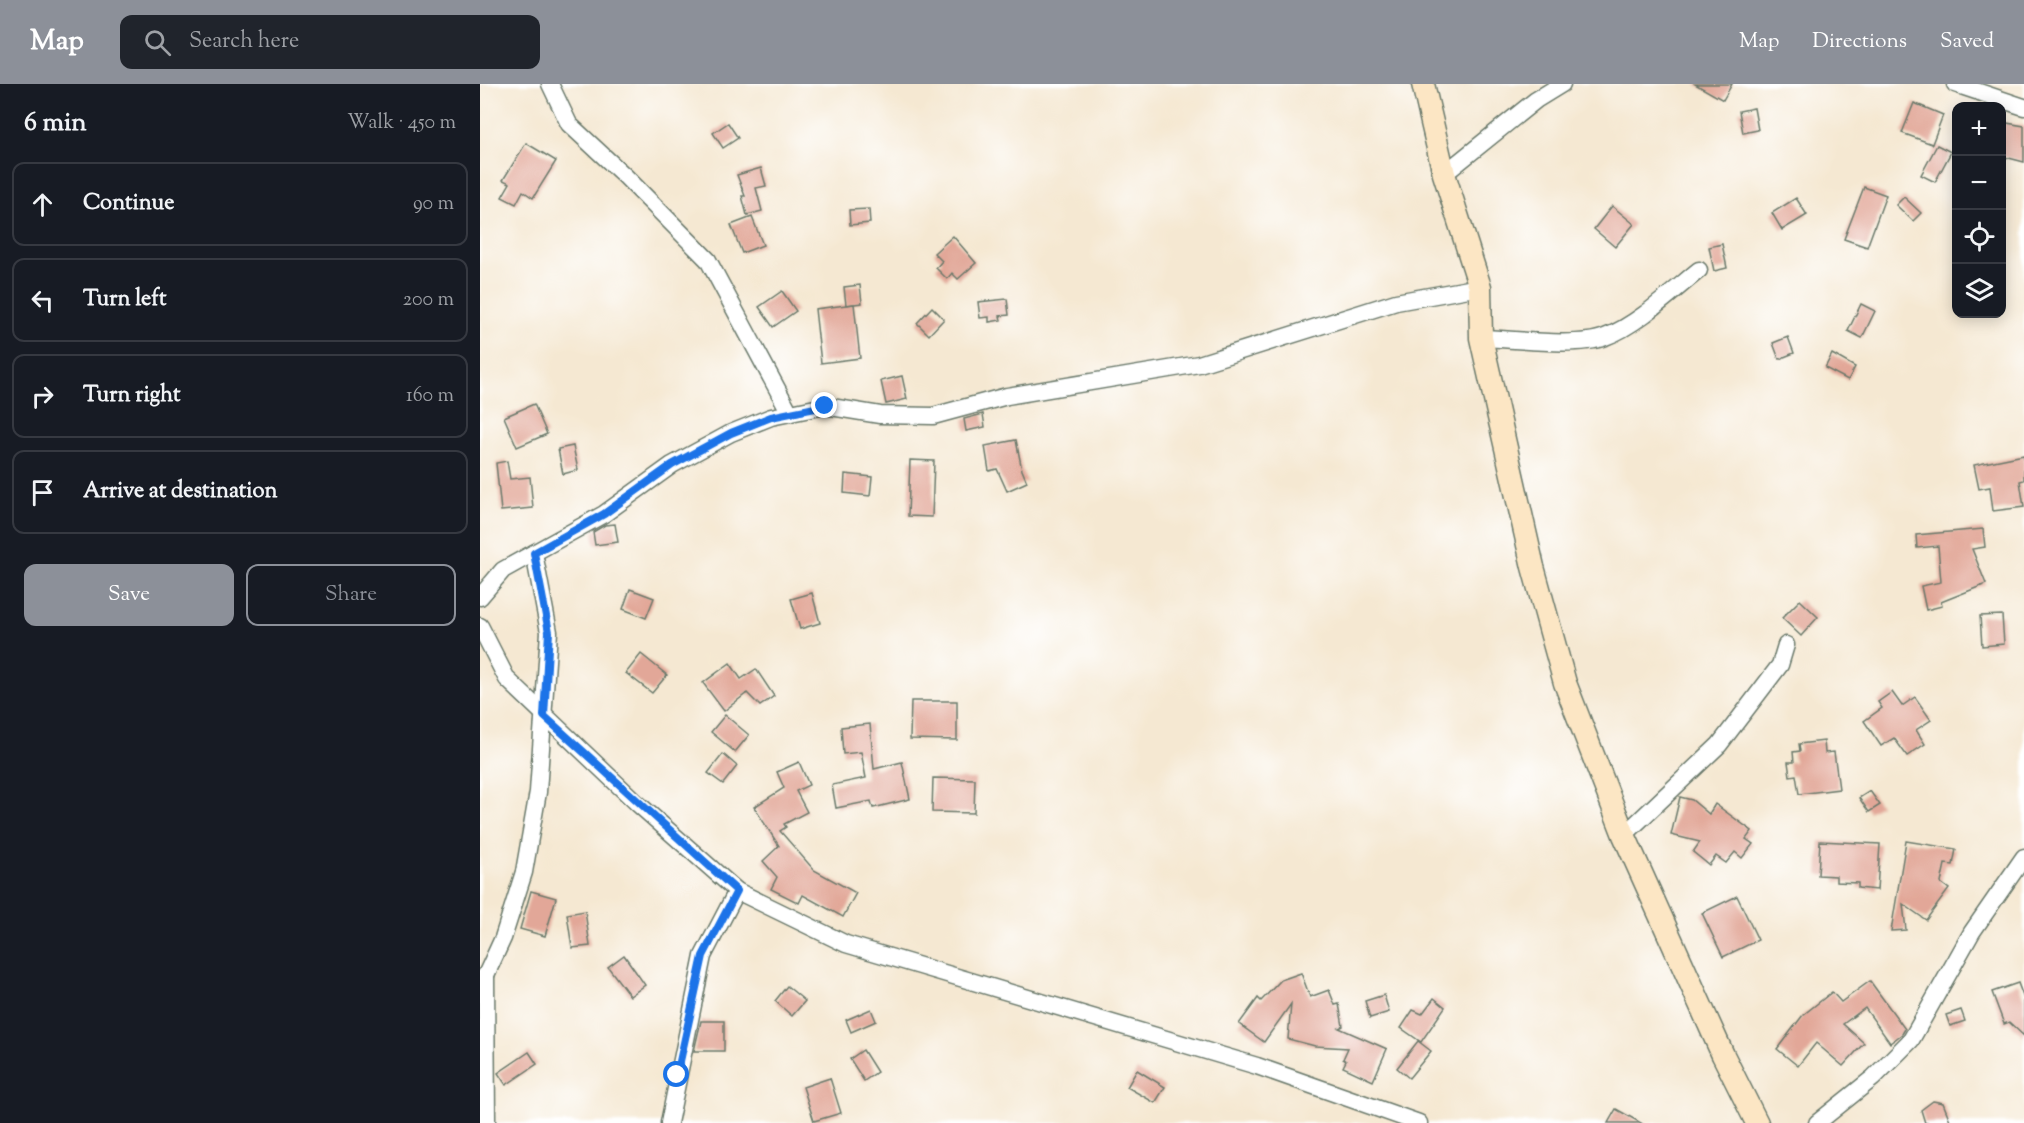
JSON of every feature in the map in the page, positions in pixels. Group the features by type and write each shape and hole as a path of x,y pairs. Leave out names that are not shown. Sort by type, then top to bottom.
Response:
{"street":[{"path":"550,84 569,124 626,177 708,260 790,413"},
{"path":"1423,84 1444,174 1480,287 1481,338 1533,567 1565,683 1624,835 1756,1123"},
{"path":"1444,174 1536,100 1562,84"},
{"path":"1955,84 1990,90 2024,107"},
{"path":"1481,338 1578,342 1605,337 1647,312 1699,270"},
{"path":"480,597 503,570 604,514 672,465 731,433 790,413 825,406 880,414 933,416 1007,396 1199,364 1396,302 1480,287"},
{"path":"487,1123 483,978 502,938 524,872 538,792 549,632 534,553"},
{"path":"480,627 507,679 544,716 737,891 846,944 1257,1066 1419,1123"},
{"path":"1624,835 1719,745 1780,665 1786,645"},
{"path":"1817,1123 1873,1078 1911,1040 1972,932 2024,857"},
{"path":"669,1123 703,956 737,891"}],"building":[{"path":"1695,84 1732,84 1723,100"},
{"path":"1914,103 1943,115 1932,144 1902,133"},
{"path":"1754,108 1758,130 1743,133 1739,111"},
{"path":"728,123 738,138 723,148 713,133"},
{"path":"2006,123 2024,126 2024,162 2006,157"},
{"path":"526,143 556,161 533,198 523,191 516,204 502,197 510,183 503,180"},
{"path":"1937,145 1951,152 1935,182 1921,175"},
{"path":"761,168 766,186 756,188 762,211 747,215 742,196 745,196 737,175"},
{"path":"1864,187 1886,195 1867,247 1844,239"},
{"path":"1904,197 1921,213 1913,221 1896,205"},
{"path":"1796,198 1807,215 1782,230 1772,213"},
{"path":"1612,206 1634,224 1615,247 1594,229"},
{"path":"869,209 870,223 850,225 849,210"},
{"path":"752,217 763,245 742,253 731,225"},
{"path":"953,236 976,263 958,279 952,273 947,279 936,268 942,261 934,253"},
{"path":"1722,244 1727,268 1714,271 1709,247"},
{"path":"860,285 862,303 846,305 844,287"},
{"path":"782,291 796,311 773,327 759,307"},
{"path":"1007,299 1009,315 1000,316 1001,320 989,322 989,317 980,318 978,302"},
{"path":"854,304 860,358 821,363 815,309"},
{"path":"1861,304 1875,311 1862,338 1848,331"},
{"path":"932,307 944,319 929,335 917,323"},
{"path":"1788,337 1794,353 1779,359 1773,343"},
{"path":"1832,354 1855,367 1848,380 1825,368"},
{"path":"902,376 907,399 886,404 881,381"},
{"path":"534,404 547,434 517,447 504,417"},
{"path":"983,414 985,427 966,431 964,419"},
{"path":"1016,440 1027,482 1007,491 997,469 989,471 985,446"},
{"path":"573,446 578,470 563,474 558,449"},
{"path":"2024,455 2024,480 2020,481 2024,507 1993,511 1990,487 1979,489 1974,465"},
{"path":"910,460 934,461 932,517 908,516"},
{"path":"507,461 510,479 530,477 533,508 501,511 496,463"},
{"path":"845,474 872,477 870,496 844,493"},
{"path":"615,524 618,542 595,545 593,532 605,525"},
{"path":"1983,529 1985,547 1972,549 1986,584 1941,602 1942,606 1926,610 1921,586 1941,582 1938,546 1917,548 1916,535"},
{"path":"630,589 654,598 646,618 623,609"},
{"path":"812,593 820,623 800,629 791,599"},
{"path":"1800,600 1818,617 1801,636 1782,618"},
{"path":"2002,615 2004,644 1982,646 1980,616"},
{"path":"641,654 667,675 652,693 626,673"},
{"path":"730,663 741,679 756,669 774,696 760,706 747,693 724,711 703,683"},
{"path":"1892,692 1902,706 1915,697 1931,720 1916,730 1925,744 1907,756 1894,738 1881,746 1864,721 1882,708 1878,702"},
{"path":"911,701 957,701 957,740 910,739"},
{"path":"725,715 749,735 735,752 711,732"},
{"path":"870,724 874,769 902,762 910,799 873,808 871,801 836,808 832,785 866,778 861,752 843,754 841,727"},
{"path":"1824,741 1825,753 1834,752 1839,789 1799,794 1796,775 1790,776 1788,762 1794,762 1793,752 1800,751 1799,744"},
{"path":"723,754 737,766 723,784 708,773"},
{"path":"799,762 809,785 796,791 807,812 784,824 786,827 780,831 814,870 856,893 843,917 803,895 799,903 771,889 777,877 763,861 779,846 754,807 784,788 777,772"},
{"path":"933,778 975,779 974,813 932,812"},
{"path":"1870,791 1880,805 1869,812 1859,798"},
{"path":"1680,797 1692,800 1709,814 1715,804 1752,831 1746,839 1753,844 1742,858 1735,852 1726,863 1716,856 1709,865 1693,852 1700,842 1671,835"},
{"path":"1820,841 1880,844 1877,890 1858,888 1858,883 1836,882 1836,876 1818,875"},
{"path":"1906,841 1956,849 1953,865 1945,864 1941,883 1949,889 1926,920 1903,904 1906,930 1891,931"},
{"path":"531,891 556,898 545,936 520,929"},
{"path":"1737,896 1758,940 1723,957 1702,913"},
{"path":"585,911 590,946 572,948 567,914"},
{"path":"624,955 645,985 630,996 608,967"},
{"path":"1301,973 1310,997 1329,990 1335,1005 1339,1004 1343,1026 1339,1028 1387,1049 1373,1081 1343,1067 1346,1061 1343,1059 1348,1048 1315,1046 1288,1039 1291,1004 1264,1042 1239,1024 1258,998 1261,1001 1281,980"},
{"path":"1870,981 1905,1029 1890,1043 1865,1008 1843,1024 1864,1043 1843,1066 1816,1043 1798,1066 1777,1049 1803,1015 1832,992 1841,1002"},
{"path":"2018,983 2024,999 2024,1036 2009,1022 2004,1024 1992,992"},
{"path":"787,986 805,1001 792,1016 775,1001"},
{"path":"1384,995 1389,1012 1370,1018 1365,1001"},
{"path":"1434,998 1445,1007 1421,1042 1401,1028 1413,1010 1422,1014"},
{"path":"871,1009 876,1021 851,1032 846,1020"},
{"path":"1961,1010 1965,1021 1950,1026 1946,1015"},
{"path":"701,1021 724,1021 724,1051 694,1051"},
{"path":"1418,1041 1431,1051 1409,1078 1397,1068"},
{"path":"863,1050 877,1072 864,1081 850,1059"},
{"path":"529,1052 537,1064 506,1085 498,1073"},
{"path":"1137,1070 1165,1087 1155,1103 1127,1087"},
{"path":"830,1078 841,1113 814,1121 803,1087"},
{"path":"1933,1101 1943,1103 1951,1123 1925,1123 1921,1110"},
{"path":"1616,1109 1641,1123 1608,1123"}],"route":[{"path":"677,1075 703,956 737,891 637,803 544,716 549,632 534,553 604,514 672,465 731,433 771,417 825,406"}]}
